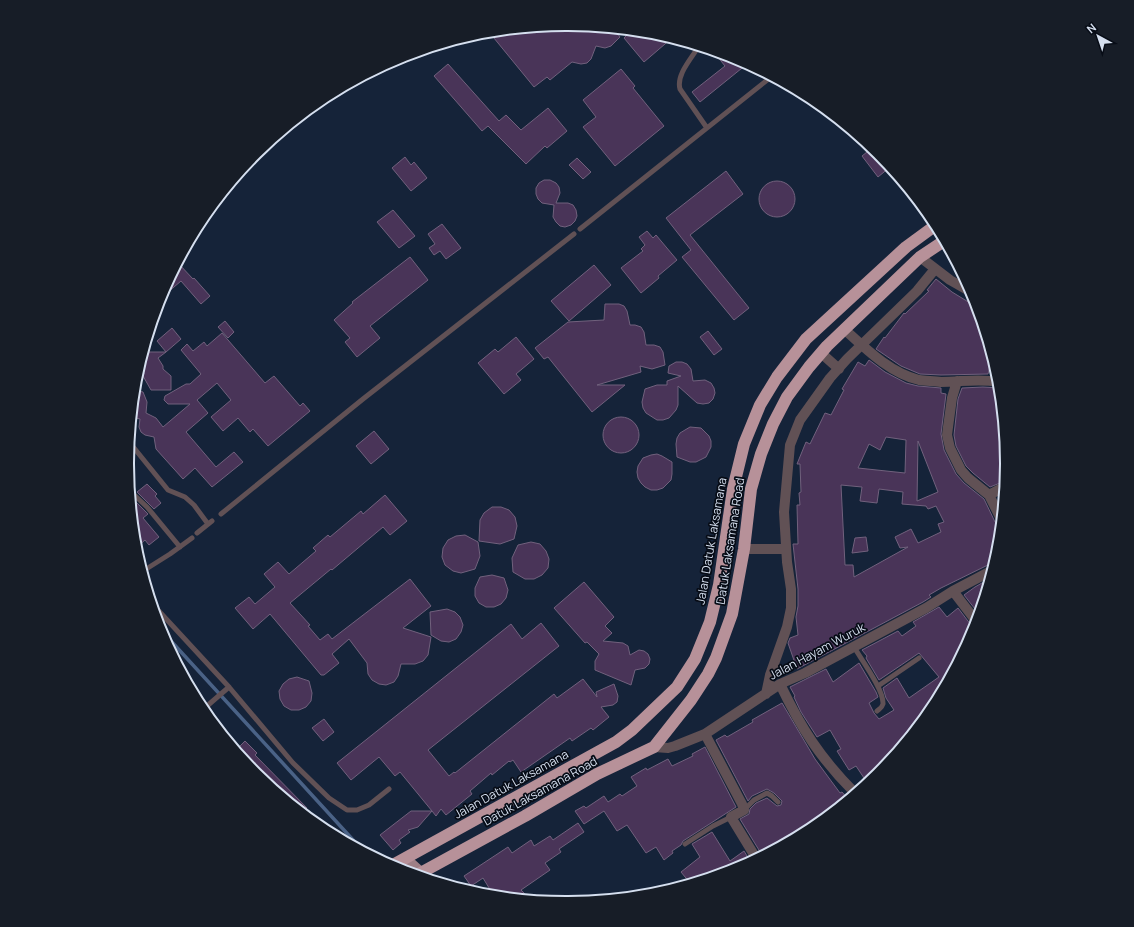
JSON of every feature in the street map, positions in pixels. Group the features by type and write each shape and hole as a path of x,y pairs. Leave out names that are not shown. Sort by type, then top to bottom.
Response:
{"highway":[{"name":"Jalan Datuk Laksamana","path":"399,862 515,796 616,742 632,730 677,687 695,659 710,622 719,585 733,489 738,466 744,444 760,405 777,377 806,339 906,247 931,229"},
{"name":"Datuk Laksamana Road","path":"426,872 597,774 654,747 691,700 708,674 716,658 732,614 744,549 751,489 761,454 773,424 787,398 821,353 844,329 920,258 940,244"},
{"path":"859,290 871,304"}],"main road":[{"path":"405,859 414,868"}],"street":[{"path":"920,258 962,287"},
{"path":"766,694 770,676 787,627 790,608 791,589 786,549 784,512 790,445 800,420 830,378 912,296 934,269"},
{"path":"844,329 886,365 907,376 920,380 941,382 982,380 991,381"},
{"path":"821,353 839,369"},
{"path":"957,381 952,398 947,435 950,448 961,470 968,478 989,495 997,511"},
{"path":"989,495 999,490"},
{"path":"744,549 786,549"},
{"name":"Jalan Hayam Wuruk","path":"654,747 668,748 705,734 780,684 805,673 854,647 985,574"},
{"path":"953,591 972,616"},
{"path":"780,684 803,729 836,774 851,789"},
{"path":"705,734 725,770 744,810 731,817 753,853"}],"lane":[{"path":"696,51 678,83 680,89 707,128"},
{"path":"580,229 767,80"},
{"path":"221,514 363,398 574,234"},
{"path":"135,449 168,490 185,497 210,523 197,533"},
{"path":"135,496 180,547"},
{"path":"147,568 192,538"},
{"path":"161,614 293,763 337,805 347,810 357,810 369,805 389,789"},
{"path":"854,647 878,686 883,703 882,707 877,711"},
{"path":"878,686 918,658"},
{"path":"208,705 226,689"},
{"path":"744,810 754,800 767,793 778,802"},
{"path":"685,844 713,826 731,817"}],"building":[{"path":"567,31 618,34 620,37 611,46 605,48 596,46 591,59 587,63 581,64 572,62 550,80 547,77 534,87 494,38 539,32"},
{"path":"626,36 666,43 644,62 624,38"},
{"path":"719,59 742,68 700,102 692,92 725,66"},
{"path":"448,64 499,121 506,115 521,130 548,108 567,131 547,148 545,146 526,164 488,126 482,131 434,76"},
{"path":"621,69 635,86 633,88 664,126 615,166 583,127 596,117 583,100"},
{"path":"867,152 885,171 878,177 862,156"},
{"path":"405,157 411,165 414,162 427,178 411,191 392,168"},
{"path":"577,158 591,172 583,179 569,165"},
{"path":"726,171 743,194 690,235 749,308 734,320 682,257 691,250 666,218"},
{"path":"544,180 550,180 556,183 559,187 560,193 556,203 568,203 573,205 576,210 577,216 571,225 565,227 560,226 553,217 554,205 542,203 538,199 536,188 539,183"},
{"path":"777,181 787,184 792,189 795,199 792,209 787,214 777,217 767,214 762,209 759,199 762,189 767,184"},
{"path":"393,210 415,236 399,248 377,222"},
{"path":"442,224 461,248 446,259 440,251 434,255 429,248 435,244 428,234"},
{"path":"647,231 653,238 656,235 677,260 641,293 621,268 643,251 641,249 645,245 639,237"},
{"path":"410,257 428,280 370,326 380,338 357,357 345,342 350,338 334,320 353,303 352,302"},
{"path":"594,265 611,285 569,321 551,301"},
{"path":"182,267 210,296 201,304 181,281 171,290"},
{"path":"936,279 952,292 969,302 985,352 989,370 988,374 920,374 901,366 876,349 904,313 905,314 929,291 927,290"},
{"path":"605,304 619,304 624,306 627,311 630,325 641,327 644,332 646,345 660,347 663,352 665,365 652,369 640,366 641,372 597,385 625,385 592,412 548,357 544,359 535,348 568,322 604,320"},
{"path":"225,321 234,332 228,338 218,327"},
{"path":"172,328 181,339 166,352 157,341"},
{"path":"708,331 722,349 714,355 700,337"},
{"path":"222,333 265,383 274,376 300,406 303,403 310,411 268,446 253,429 250,432 238,418 223,431 211,417 231,400 217,383 197,400 208,413 186,432 216,467 234,452 243,462 212,487 195,468 183,479 156,449 154,437 145,435 141,432 139,427 140,419 137,418 141,391 143,392 147,402 146,413 156,418 163,427 190,404 168,404 164,400 165,396 186,384 190,384 201,374 181,350 187,344 193,351 204,342 207,346"},
{"path":"516,337 534,359 516,374 521,380 504,394 478,363 495,349 498,352"},
{"path":"149,352 166,352 158,358 163,366 163,369 171,376 171,390 151,390 143,377"},
{"path":"869,360 885,372 906,383 918,386 941,388 941,393 946,394 941,434 944,450 956,474 964,483 984,499 996,522 991,548 987,565 941,588 929,595 931,597 923,602 797,669 788,643 790,638 798,635 796,617 798,606 798,589 793,544 798,544 797,505 800,505 799,493 801,492 800,464 797,464 806,442 810,444 825,413 831,415 844,390 842,389 858,362 865,366","holes":["886,437 906,440 905,473 858,468 869,444 880,450","918,441 938,492 917,501","841,485 862,487 860,501 877,503 879,489 903,492 902,504 926,506 928,509 936,506 944,522 938,524 941,532 918,543 911,529 895,537 900,548 908,547 854,577 853,565 845,565"]},
{"path":"676,362 687,364 691,369 693,381 705,380 711,383 715,393 713,399 709,403 697,403 678,386 678,405 676,410 669,418 657,420 646,413 643,408 642,402 645,389 657,385 667,385 667,381 681,376 668,373 669,366"},
{"path":"962,388 993,388 999,435 1000,464 999,483 990,487 966,466 956,446 954,435 958,399"},
{"path":"621,417 634,422 639,435 634,448 621,453 608,448 603,435 608,422"},
{"path":"690,427 701,428 709,436 711,441 711,447 706,457 696,462 690,462 677,457 677,438 680,433"},
{"path":"374,431 389,449 371,464 356,446"},
{"path":"657,454 672,462 671,480 663,488 651,490 645,487 638,478 638,466 643,458"},
{"path":"147,484 157,494 155,496 161,503 154,509 137,492"},
{"path":"385,495 407,521 390,535 383,527 290,603 310,625 308,626 320,640 328,634 332,639 410,579 431,606 403,628 431,637 428,655 423,661 415,664 401,664 398,676 394,682 386,685 379,684 372,680 368,674 367,663 349,639 332,654 339,663 324,675 321,675 270,614 253,629 235,608 249,597 255,604 275,587 264,574 278,562 289,574 316,551 313,548 328,535 330,537 361,511 363,514"},
{"path":"136,502 148,514 143,518 159,537 149,545 145,540 142,543"},
{"path":"492,507 501,507 509,510 515,517 517,526 514,539 500,544 479,541 480,520 484,513"},
{"path":"465,535 478,542 480,556 475,569 461,573 453,571 445,565 442,557 443,548 448,540 456,536"},
{"path":"866,537 868,551 852,553 855,538"},
{"path":"531,542 540,544 546,551 549,559 548,568 542,575 534,579 525,579 513,572 512,558 518,545"},
{"path":"492,575 504,578 508,590 506,598 501,604 494,607 486,607 479,603 475,596 475,588 480,577"},
{"path":"584,582 614,617 605,626 612,633 603,641 623,643 628,646 630,655 639,650 648,654 650,659 649,664 645,668 635,670 631,685 595,670 595,661 599,654 587,642 585,643 554,608"},
{"path":"983,583 975,609 964,595"},
{"path":"939,607 947,617 958,608 969,623 942,680 927,704 892,749 864,778 856,766 849,770 837,751 841,749 830,730 817,737 801,712 790,687 826,669 833,682 859,663 878,697 869,703 879,719 894,710 886,698 883,688 897,678 909,698 939,677 919,653 879,680 866,658 867,656 862,650 898,631 902,636 916,626 913,622"},
{"path":"447,609 455,612 460,617 463,625 461,632 456,639 449,642 441,641 431,635 430,612"},
{"path":"541,623 559,646 428,750 449,776 454,772 455,773 554,694 557,698 583,679 597,697 596,692 614,684 618,696 617,702 613,705 601,707 609,717 593,730 591,728 572,741 570,738 521,772 513,760 510,762 509,761 492,775 491,773 470,791 472,794 446,815 441,809 436,816 400,772 395,776 379,757 351,780 337,763 511,624 522,639"},
{"path":"297,677 309,681 312,693 311,701 306,707 299,710 291,710 284,706 280,699 279,691 283,684 289,679"},
{"path":"782,703 815,759 840,793 842,792 845,795 807,823 759,850 740,819 749,814 750,809 756,803 767,798 777,806 781,805 782,801 774,793 767,789 752,796 748,801 716,740 725,735 727,737 753,722 752,720"},
{"path":"324,719 334,732 323,741 312,728"},
{"path":"245,741 257,753 255,755 307,808 282,789 240,746"},
{"path":"705,747 736,807 683,841 681,845 672,851 673,853 664,860 656,847 646,853 627,825 617,831 604,811 584,824 575,811 584,806 586,808 604,796 608,802 620,794 622,796 637,786 631,777 646,768 647,770 668,759 672,766 693,756 692,754"},
{"path":"411,811 432,811 418,827 408,830 410,832 399,840 401,843 393,850 380,835"},
{"path":"578,823 584,832 559,849 561,852 545,863 550,870 521,890 524,893 490,889 483,878 472,885 470,885 464,876 508,847 512,853 531,840 534,846 550,836 553,840"},
{"path":"712,832 730,861 744,851 747,856 733,863 687,879 681,872 700,857 692,844"}],"waterway":[{"path":"174,644 351,838"}]}
